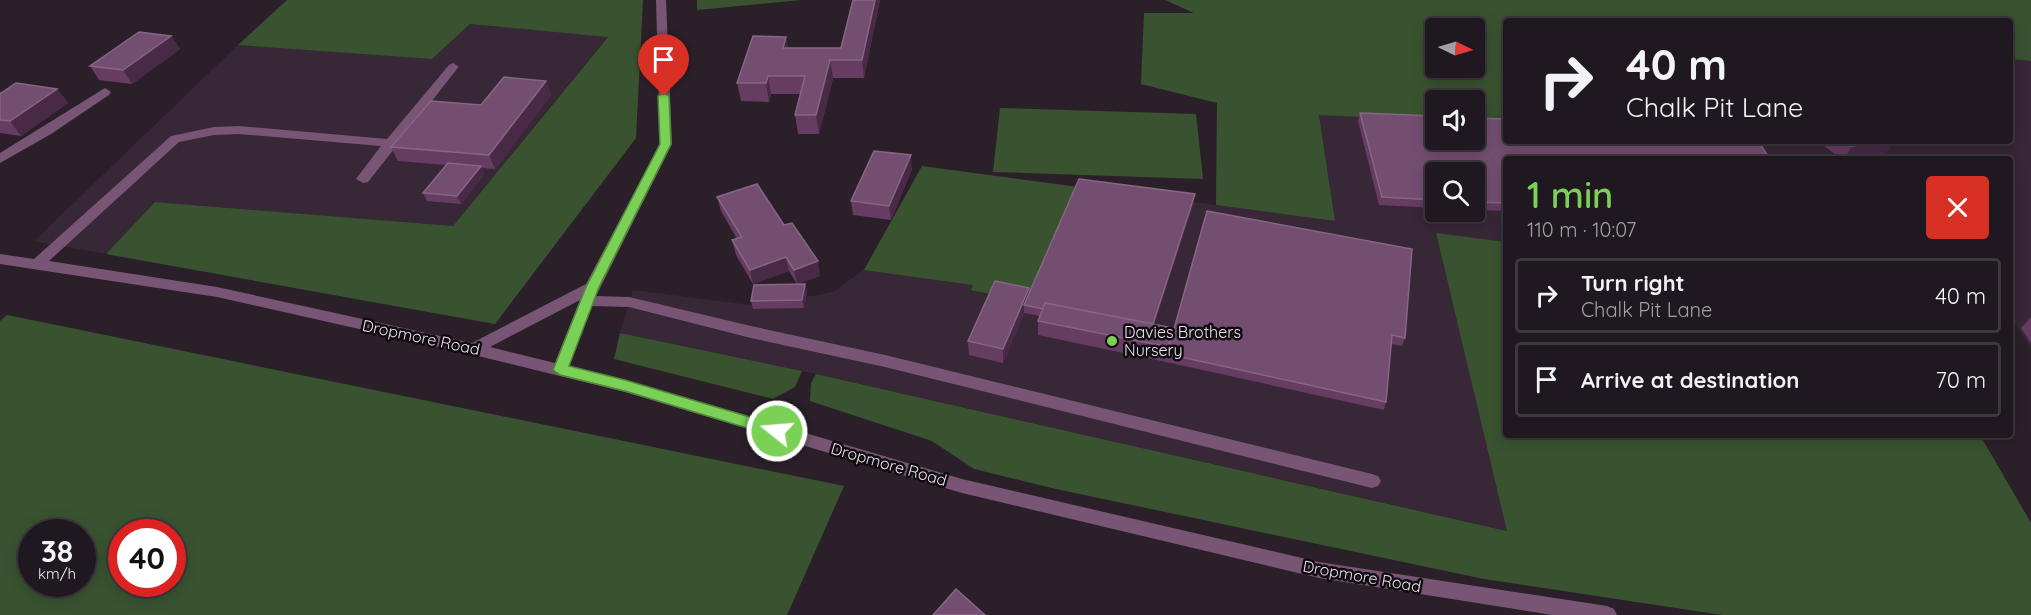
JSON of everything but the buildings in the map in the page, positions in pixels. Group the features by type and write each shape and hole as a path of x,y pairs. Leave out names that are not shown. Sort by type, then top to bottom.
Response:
{"street":[{"path":"560,370 590,294 666,144 661,0"},
{"path":"363,179 390,142 453,66"},
{"path":"0,159 105,92"},
{"path":"36,265 175,139 214,131 239,130 390,142"},
{"name":"Dropmore Road","path":"0,259 217,292 474,349 625,386 962,486 1308,567 1607,615"},
{"path":"474,349 590,294 885,361 1372,481"}],"shaded area":[{"path":"470,24 608,36 453,226 155,202 106,254 34,241 238,45 432,59"},
{"path":"2013,59 2031,61 2031,349 2013,320 2013,156 1503,156 1503,242 1436,234 1508,531 816,374 620,333 633,290 758,306 833,292 864,270 922,166 1335,221 1319,114 1425,119 1425,150 1485,150 1485,140 1503,140 1503,144 2013,144"}],"green space":[{"path":"287,0 643,0 636,138 495,324 106,254 155,202 453,226 608,37 470,24 432,59 238,45"},
{"path":"697,0 802,0 697,10"},
{"path":"1165,0 2031,0 2031,61 2013,59 2013,18 1503,18 1503,123 1485,122 1485,90 1425,90 1425,120 1319,115 1335,221 1216,205 1217,103 1141,84 1144,13 1194,13"},
{"path":"1000,108 1196,114 1203,179 993,172"},
{"path":"922,166 1078,187 1028,302 971,290 973,285 864,270"},
{"path":"1436,233 1503,242 1503,438 1982,438 2031,523 2031,615 1722,615 1484,579 1056,489 974,469 932,441 810,401 811,383 816,374 1507,531"},
{"path":"7,315 844,486 787,615 0,615 0,321"},
{"path":"620,333 802,371 795,387 773,399 614,359"}],"place":[{"name":"Davies Brothers Nursery","path":"1112,341"}],"route":[{"path":"664,96 666,144 592,287 560,370 625,386 777,431"}]}
